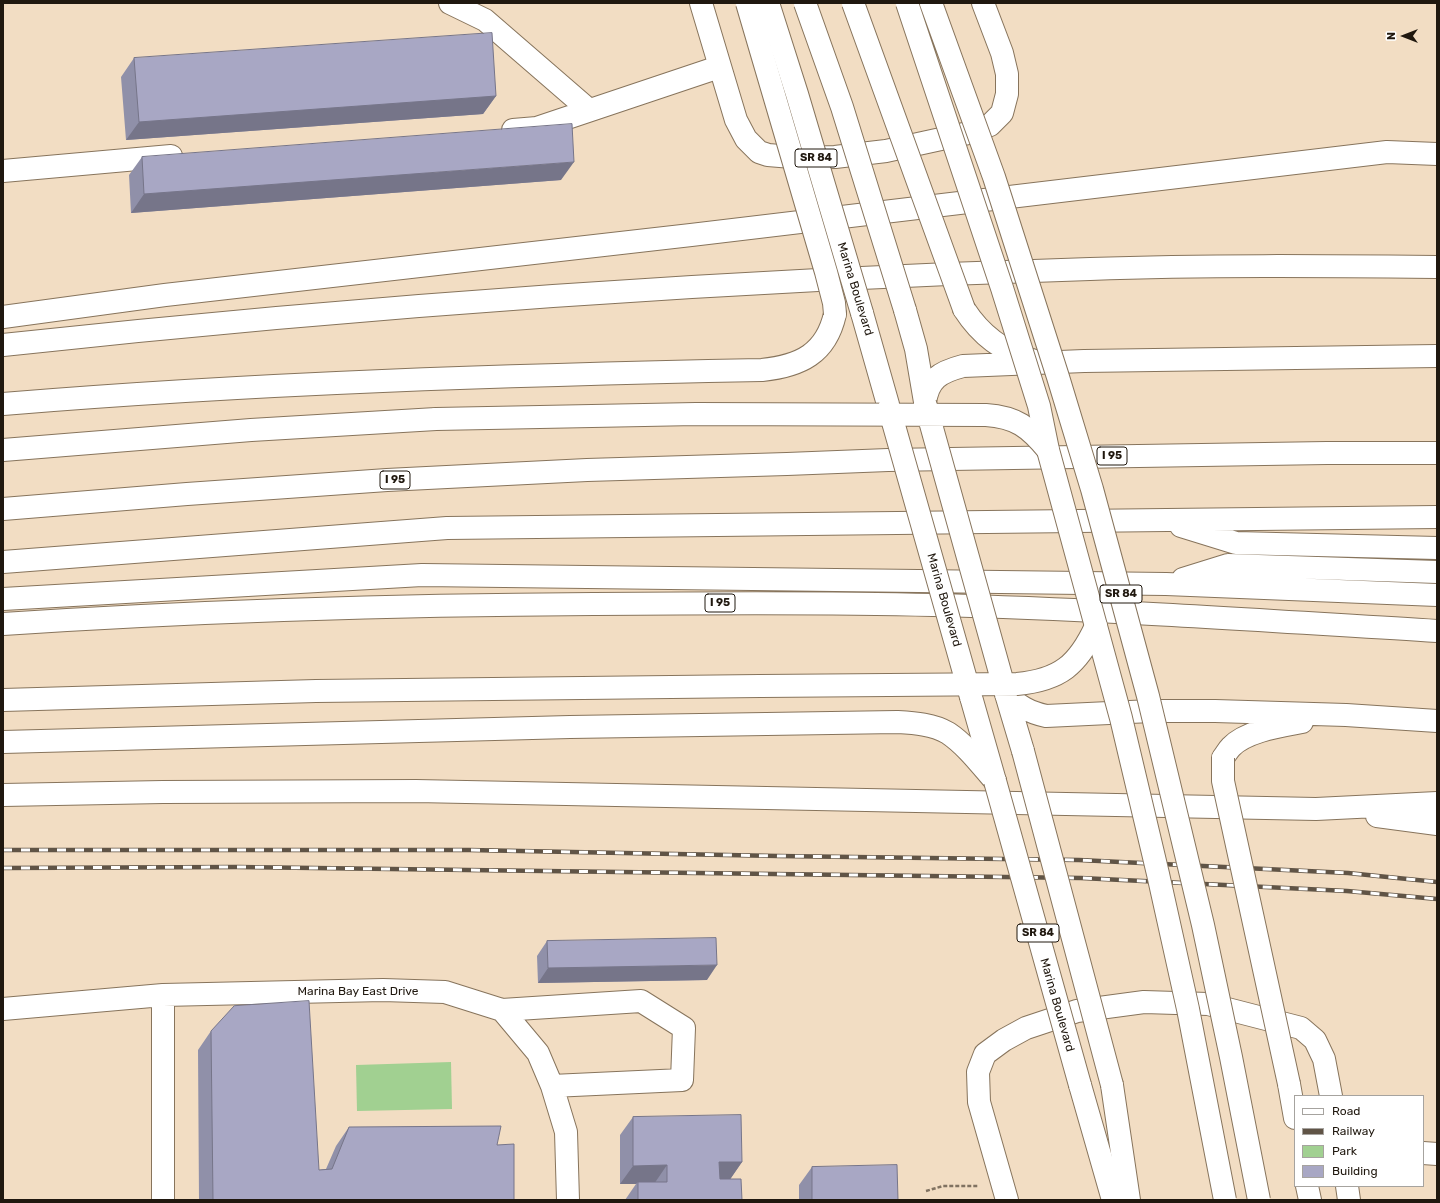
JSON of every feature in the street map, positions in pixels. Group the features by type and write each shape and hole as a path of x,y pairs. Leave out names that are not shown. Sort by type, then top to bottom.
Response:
{"main road":[{"path":"450,3 486,20 589,110"},
{"path":"701,3 719,67 740,130 753,147 759,152 768,155 804,158 835,157 886,151 942,140 972,132 990,124 1002,113 1007,94 1007,74 1002,53 983,3"},
{"path":"3,404 318,383 762,370 788,366 802,360 814,353 828,335 835,314 834,303 747,3"},
{"name":"Marina Boulevard","path":"768,3 862,313 1113,1200"},
{"path":"805,3 842,107 916,349 925,403 1023,751 1112,1085 1129,1200"},
{"path":"853,3 964,309 972,322 993,341 1014,354 1047,364"},
{"path":"907,3 1002,288 1039,406 1048,450 1120,718 1158,874 1188,1009 1225,1200"},
{"name":"SR 84","path":"931,3 994,178 1074,430 1111,560 1164,761 1203,925 1232,1057 1259,1200"},
{"path":"490,132 537,128 719,67"},
{"path":"3,317 165,295 699,234 1387,152 1437,154"},
{"path":"3,171 190,154"},
{"path":"3,345 134,331 425,304 711,286 1093,269 1225,267 1437,267"},
{"path":"925,403 926,392 936,377 953,368 973,365 1047,364 1084,361 1437,356"},
{"path":"3,450 251,430 436,419 696,414 986,415 1010,418 1040,440 1048,450"},
{"name":"I 95","path":"3,509 387,480 586,470 888,460 1327,453 1437,453"},
{"path":"3,562 447,528 1437,517"},
{"path":"1162,520 1236,543 1437,548"},
{"path":"1166,584 1228,565 1437,572"},
{"path":"3,599 422,575 1166,584 1437,595"},
{"name":"I 95","path":"3,624 212,613 423,606 820,603 934,605 1058,610 1437,631"},
{"path":"3,700 316,691 1017,684 1035,682 1049,678 1063,670 1074,661 1083,650 1096,626"},
{"path":"1006,694 1020,706 1033,713 1046,716 1150,711 1215,711 1346,715 1437,720"},
{"path":"1294,1112 1222,781 1223,758 1231,747 1244,738 1282,726 1346,715"},
{"path":"3,742 577,726 897,722 924,724 948,733 965,748 995,781"},
{"path":"3,795 163,792 416,791 1316,809 1437,803"},
{"path":"1316,809 1437,824"},
{"name":"Marina Bay East Drive","path":"3,1009 163,995 383,990 445,992 502,1010"},
{"path":"163,995 163,1200"},
{"path":"502,1010 641,1001 684,1028 682,1080 552,1086"},
{"path":"1005,1193 979,1102 978,1072 985,1054 1026,1028 1077,1011 1144,1002 1208,1004 1301,1028 1315,1040 1324,1060 1331,1095"},
{"path":"502,1010 538,1053 552,1086 566,1132 568,1200"},
{"path":"1424,1153 1437,1154"},
{"path":"1307,1187 1310,1200"},
{"path":"1347,1187 1349,1200"}],"path":[{"path":"926,1191 942,1186 1005,1193"}],"green space":[{"path":"451,1062 452,1109 357,1111 356,1065"}],"building":[{"path":"492,33 496,96 139,122 134,58"},
{"path":"572,124 574,162 144,194 142,157"},
{"path":"716,938 717,965 548,968 547,941"},
{"path":"309,1001 319,1170 332,1169 349,1127 501,1126 497,1145 514,1144 514,1200 213,1200 211,1031 234,1006"},
{"path":"741,1115 742,1162 719,1162 720,1179 741,1179 742,1200 638,1200 638,1182 667,1182 667,1165 633,1166 633,1117"},
{"path":"897,1165 898,1200 812,1200 812,1167"}],"railway":[{"path":"3,850 469,850 1079,860 1348,873 1437,882"},
{"path":"3,868 237,867 1081,878 1347,891 1437,899"}]}
